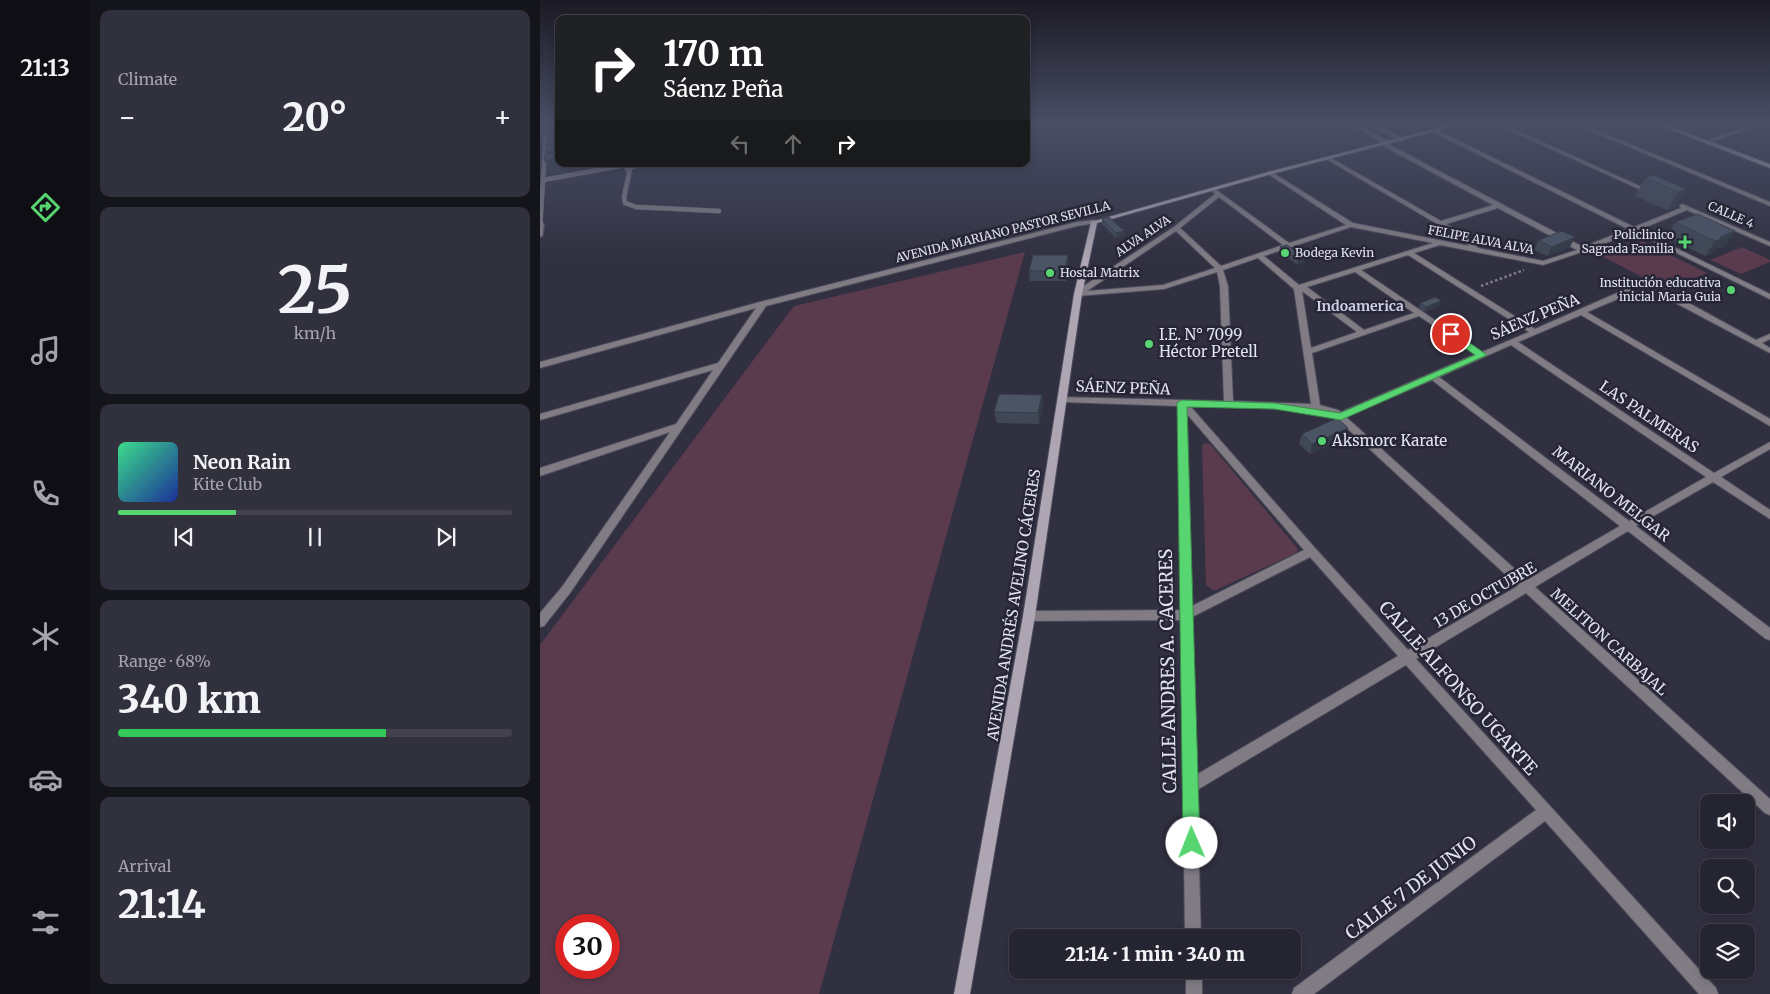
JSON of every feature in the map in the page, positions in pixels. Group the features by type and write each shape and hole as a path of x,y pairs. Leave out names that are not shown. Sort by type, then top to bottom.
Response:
{"street":[{"name":"AVENIDA MARIANO PASTOR SEVILLA","path":"540,365 763,304 1077,224 1094,222 1294,167"},
{"path":"1344,167 1465,238 1477,251"},
{"path":"1430,167 1583,250"},
{"path":"1506,167 1770,297"},
{"path":"1596,167 1660,196"},
{"path":"1681,167 1770,204"},
{"path":"1270,173 1351,225"},
{"path":"1212,189 1288,246"},
{"name":"ALVA ALVA","path":"1078,294 1176,228 1218,194"},
{"name":"CALLE 4","path":"1678,204 1769,242"},
{"path":"1442,224 1500,205"},
{"name":"FELIPE ALVA ALVA","path":"1351,225 1437,244 1544,263 1583,250 1687,208"},
{"name":"AVENIDA ANDRÉS AVELINO CÁCERES","path":"962,994 1029,616 1078,294 1094,222"},
{"path":"1078,294 1164,287 1351,225"},
{"path":"1176,228 1219,268 1224,286 1229,404"},
{"path":"1300,288 1437,244"},
{"path":"1409,253 1535,332"},
{"path":"1258,255 1363,333"},
{"path":"1356,270 1482,355"},
{"path":"1300,288 1316,407"},
{"name":"SÁENZ PEÑA","path":"1274,406 1341,416 1629,291"},
{"path":"1673,298 1770,351"},
{"path":"540,622 566,590 763,304"},
{"path":"1582,312 1770,423"},
{"path":"1308,352 1421,313"},
{"path":"1756,343 1770,336"},
{"name":"LAS PALMERAS","path":"1512,342 1770,515"},
{"path":"540,417 722,365"},
{"name":"MARIANO MELGAR","path":"1433,376 1770,635"},
{"name":"SÁENZ PEÑA","path":"1062,400 1316,407 1330,410 1341,416"},
{"name":"CALLE ALFONSO UGARTE","path":"1182,403 1311,551 1710,994"},
{"name":"CALLE ANDRES A. CACERES","path":"1182,403 1193,929"},
{"name":"MELITON CARBAJAL","path":"1341,416 1527,588 1770,808"},
{"path":"540,472 679,426"},
{"name":"13 DE OCTUBRE","path":"1190,786 1527,588 1628,526 1770,445"},
{"path":"1029,616 1186,615 1311,551"},
{"name":"CALLE 7 DE JUNIO","path":"1300,994 1545,812"},
{"path":"1194,979 1194,994"}],"lane":[{"path":"540,234 544,167"},
{"path":"543,180 611,167"},
{"path":"631,167 624,196 625,203 636,207 719,211"}],"path":[{"path":"1469,290 1544,263"},
{"path":"1629,291 1645,286 1673,298"}],"shaded area":[{"path":"1638,239 1707,273 1667,290 1598,254"},
{"path":"1742,247 1770,260 1770,262 1741,274 1710,260"},
{"path":"1025,252 819,994 540,994 540,645 794,306"},
{"path":"1210,444 1298,549 1296,553 1214,591 1206,585 1202,445"}],"building":[{"path":"1653,175 1686,189 1678,192 1645,178"},
{"path":"1698,214 1735,231 1715,241 1675,222"},
{"path":"1109,217 1124,231 1116,233 1102,219"},
{"path":"1562,231 1575,237 1552,247 1539,240"},
{"path":"1287,245 1305,257 1298,260 1280,247"},
{"path":"1033,255 1068,255 1065,271 1029,271"},
{"path":"1436,297 1441,301 1426,307 1420,303"},
{"path":"999,394 1042,395 1038,413 994,412"},
{"path":"1337,418 1348,428 1312,444 1302,434"}],"place":[{"name":"Policlinico Sagrada Familia","path":"1685,242"},
{"name":"Bodega Kevin","path":"1285,253"},
{"name":"Hostal Matrix","path":"1050,273"},
{"name":"Institución educativa inicial Maria Guia","path":"1731,290"},
{"name":"I.E. N° 7099 Héctor Pretell","path":"1149,344"},
{"name":"Aksmorc Karate","path":"1322,441"}],"district":[{"name":"Indoamerica","path":"1360,306"}],"route":[{"path":"1192,843 1182,403 1274,406 1341,416 1482,355 1451,334"}]}
